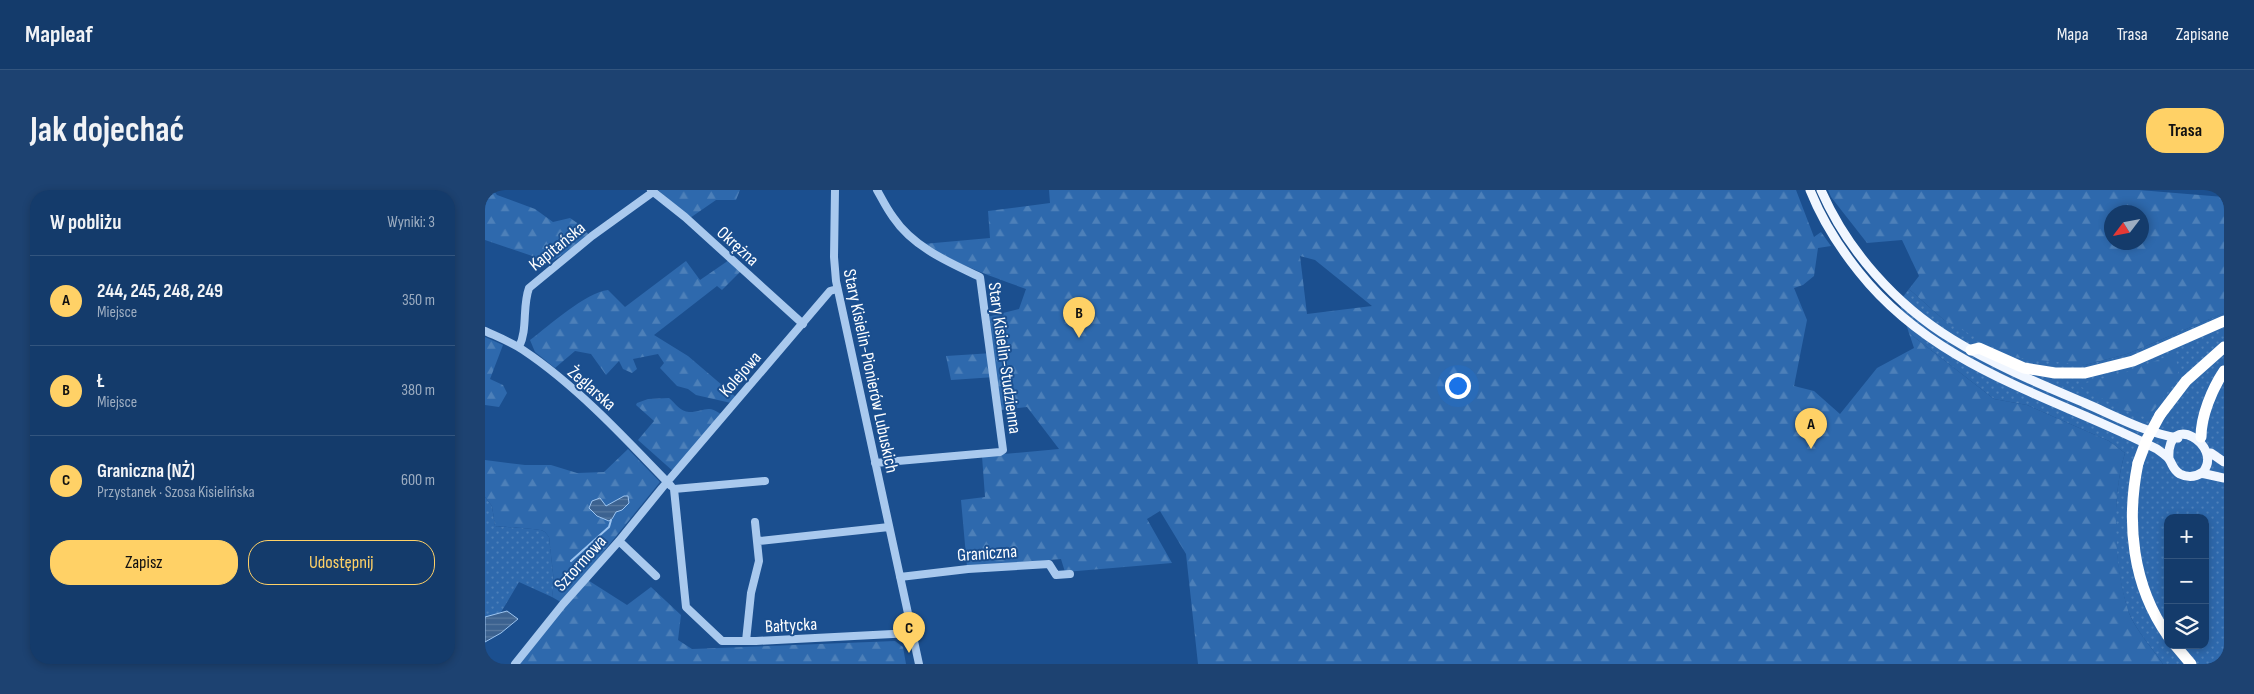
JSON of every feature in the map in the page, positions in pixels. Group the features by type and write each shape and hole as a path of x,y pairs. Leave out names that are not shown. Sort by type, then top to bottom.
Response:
{"highway":[{"path":"1971,350 1979,348 2024,368 2055,373 2085,373 2118,366 2138,359 2224,321"},
{"path":"2164,630 2145,593 2134,546 2131,522 2138,463 2147,439 2160,415 2186,381 2224,347"},
{"path":"2201,437 2204,416 2224,371"},
{"path":"2178,649 2191,664"}],"main road":[{"path":"1810,190 1823,218 1847,256 1879,296 1927,336 1984,371 2163,453 2182,475 2192,476 2201,473 2210,463 2211,453 2206,442 2201,437 2189,434 2178,438 2171,445 2169,459"},
{"path":"1821,190 1838,224 1856,249 1888,287 1934,326 1971,350 2085,403 2161,434 2178,438"},
{"path":"2211,453 2224,462"},
{"path":"2201,473 2224,478"}],"street":[{"name":"Stary Kisielin-Pionierów Lubuskich","path":"835,190 833,257 837,289 919,664"},
{"name":"Stary Kisielin-Studzienna","path":"875,463 1000,452 1003,450 979,277 943,260 917,242 893,218 877,190"},
{"name":"Okrężna","path":"652,191 685,217 803,324"},
{"name":"Kapitańska","path":"519,347 523,338 526,296 529,288 592,236 652,191"},
{"name":"Kolejowa","path":"667,482 830,291 837,289"},
{"name":"Żeglarska","path":"485,331 519,347 598,413 674,489"},
{"path":"674,489 765,481"},
{"name":"Sztormowa","path":"515,664 563,604 619,541 667,482"},
{"name":"Bałtycka","path":"674,489 686,608 722,641 912,633"},
{"path":"747,641 751,593 759,561 759,541 755,522"},
{"path":"759,541 889,527"},
{"path":"619,541 655,576"},
{"name":"Graniczna","path":"900,577 968,569 1049,564 1056,575 1070,574"}],"green space":[{"path":"485,190 493,190 497,195 535,209 553,222 570,218 583,227 591,238 550,262 485,240"},
{"path":"658,190 740,190 736,200 716,200 690,218"},
{"path":"1049,190 1796,190 1814,237 1821,232 1831,246 1818,248 1814,276 1803,285 1794,288 1807,320 1794,386 1814,391 1840,414 1877,368 1914,348 1909,333 1994,399 2027,405 2109,441 2125,453 2116,512 2117,554 2120,575 2129,613 2163,664 1198,664 1186,554 1160,511 1147,519 1172,563 1065,572 1061,559 967,567 961,500 985,497 982,456 1059,449 1027,407 1000,410 995,377 951,380 946,356 993,353 987,317 1019,309 1026,289 961,264 923,244 990,238 988,211 1050,203","holes":["1300,256 1315,260 1372,306 1307,314"]},
{"path":"1828,190 2139,190 2224,197 2224,313 2127,354 2085,365 2012,357 1944,320 1909,289 1919,276 1902,240 1867,243 1831,197"},
{"path":"732,258 744,268 722,290 717,286 654,335 688,356 736,397 731,403 696,395 688,389 677,386 660,368 664,363 658,354 633,359 637,369 632,373 623,369 619,361 606,375 591,354 575,351 555,368 535,352 530,340 568,310 599,292 608,290 625,307 686,261 700,280"},
{"path":"1909,289 1944,320 2085,365 2127,354 2224,313 2224,664 2163,664 2129,613 2120,575 2116,533 2117,491 2125,453 2109,441 2027,405 1994,399 1909,333 1899,302"},
{"path":"485,337 503,345 490,379 503,385 507,393 499,407 485,405"},
{"path":"2173,354 2178,373 2169,390 2148,418 2121,409 2078,385 2127,372"},
{"path":"669,398 686,412 709,409 724,416 674,472 638,440 654,421 636,405 637,403 648,399"},
{"path":"628,449 660,482 583,577 627,605 651,587 681,615 678,640 692,649 895,641 903,647 906,664 516,664 566,605 552,597 554,582 549,537 546,533 543,531 495,526 492,506 485,497 485,460 525,465 551,465 577,473 604,472"},
{"path":"485,497 492,506 495,526 540,530 549,537 554,582 552,597 519,582 500,614 485,617"}],"shaded area":[{"path":"624,496 628,496 629,503 622,510 616,512 609,521 597,516 589,508 592,501 600,498 606,506"},
{"path":"507,611 518,619 501,633 485,642 485,617"}],"waterway":[{"path":"571,561 609,527 611,520"}],"place":[{"name":"Ł","path":"1079,338"},
{"name":"244, 245, 248, 249","path":"1811,449"},
{"name":"Graniczna (NŻ)","path":"909,653"}]}
